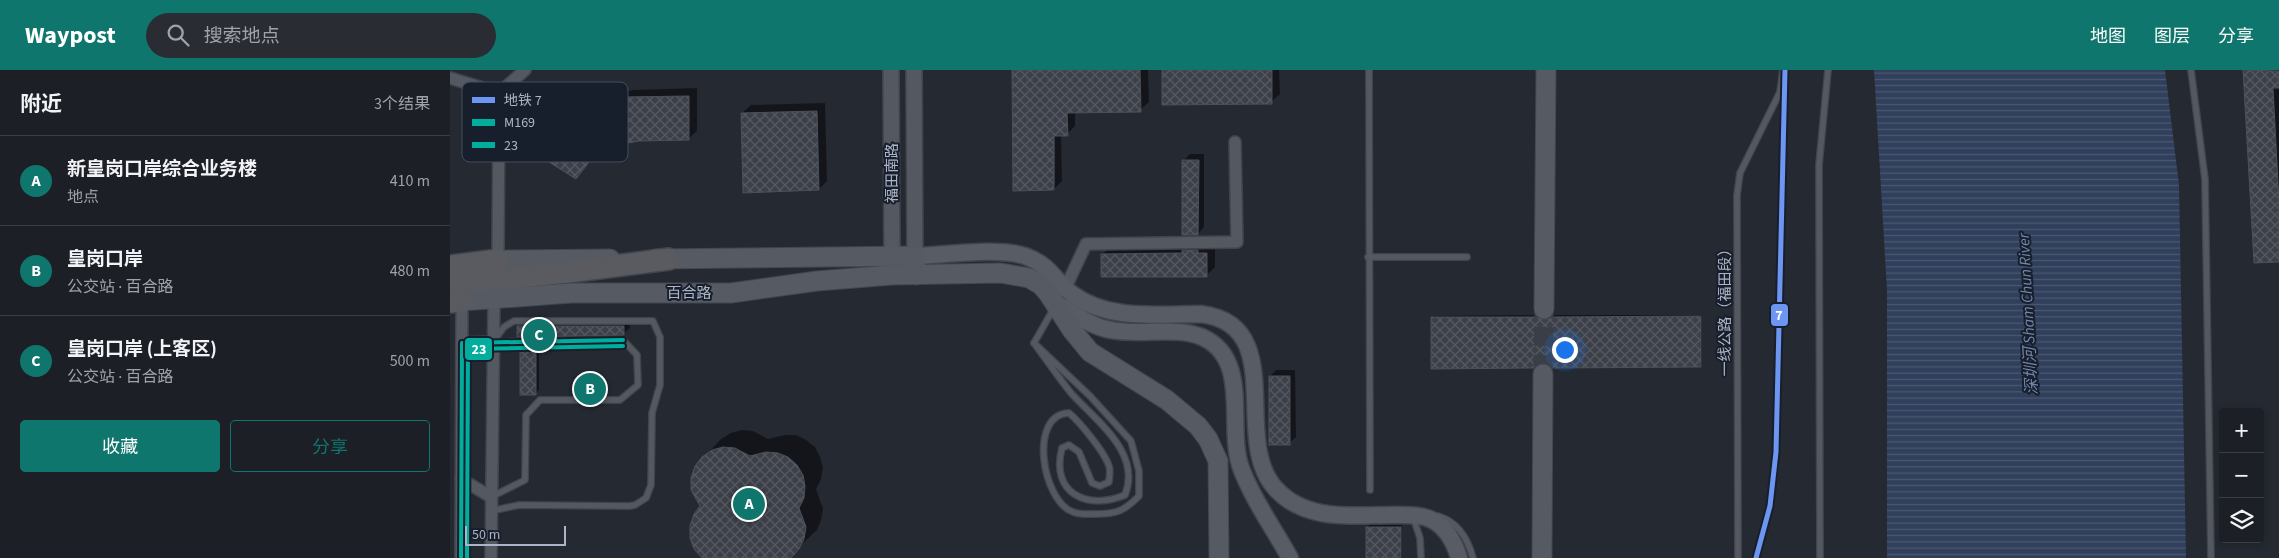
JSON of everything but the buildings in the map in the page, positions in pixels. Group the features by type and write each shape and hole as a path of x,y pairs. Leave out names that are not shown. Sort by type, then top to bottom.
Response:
{"highway":[{"path":"450,284 669,259"},
{"path":"450,266 498,260"}],"main road":[{"path":"1544,309 1546,70"},
{"path":"915,256 1014,253 1048,268 1061,296 1103,328 1122,331 1194,334 1216,346 1226,361 1233,380 1235,441 1242,470 1290,558"},
{"name":"百合路","path":"456,302 571,293 731,293 817,281 892,266 915,256"},
{"name":"福田南路","path":"915,256 916,275"},
{"name":"百合路","path":"498,260 669,259 892,266 916,275 1014,274 1029,278 1061,296 1072,330 1090,352 1167,400 1198,426 1208,439 1218,461 1219,558"},
{"path":"1061,296 1118,313 1201,314 1210,315 1227,322 1241,335 1251,354 1254,373 1258,457 1266,478 1277,491 1297,506 1319,513 1413,515 1427,518 1439,524 1449,536 1459,558"},
{"path":"1542,558 1543,374"}],"street":[{"path":"511,82 525,70"},
{"name":"福田南路","path":"891,70 892,266"},
{"name":"福田南路","path":"914,70 915,256"},
{"path":"450,78 463,82"},
{"path":"1061,296 1086,244 1237,242 1235,142"},
{"path":"498,260 499,162"},
{"path":"491,558 494,300"},
{"path":"456,302 462,342 461,558"},
{"path":"462,342 493,342"},
{"path":"461,479 492,497"}],"lane":[{"path":"1368,70 1370,490"},
{"name":"一线公路（福田段）","path":"1738,558 1737,195 1740,173 1780,92 1783,70"},
{"path":"1820,558 1819,165 1828,70"},
{"path":"2191,70 2205,179 2211,558"},
{"path":"1368,257 1468,257"},
{"path":"1034,343 1061,296"},
{"path":"491,511 519,505 629,506 642,502 646,498 651,485 652,413 660,385 660,337 652,321 514,321 504,327 493,342"},
{"path":"492,497 526,480 526,415 540,400 620,400 638,385 638,355 623,340 493,342"},
{"path":"1034,343 1090,396 1131,441 1139,472 1139,496 1129,507 1114,514 1072,512 1063,505 1056,495 1046,473 1043,447 1048,428 1053,418 1059,413 1069,413 1074,417 1092,439 1110,467 1109,482 1100,486 1092,483 1079,452 1069,445 1062,448 1059,458 1062,483 1073,494 1094,501 1110,501 1125,495 1130,482 1123,454 1111,433 1071,392 1034,343"},
{"path":"1421,558 1420,538 1413,515 1437,516 1455,525 1466,539 1473,558"}],"water":[{"name":"深圳河 Sham Chun River","path":"1874,70 2165,70 2179,185 2186,558 1887,558 1887,290"}],"tunnel":[{"path":"1543,374 1544,309"}],"metro line":[{"name":"7","path":"1756,558 1770,506 1776,452 1785,70"}],"transit line":[{"name":"M169","path":"461,558 462,343 623,340"},
{"name":"23","path":"467,558 468,349 623,346"}],"place":[{"name":"皇岗口岸 (上客区)","path":"539,335"},
{"name":"皇岗口岸","path":"590,389"},
{"name":"新皇岗口岸综合业务楼","path":"749,504"}]}
